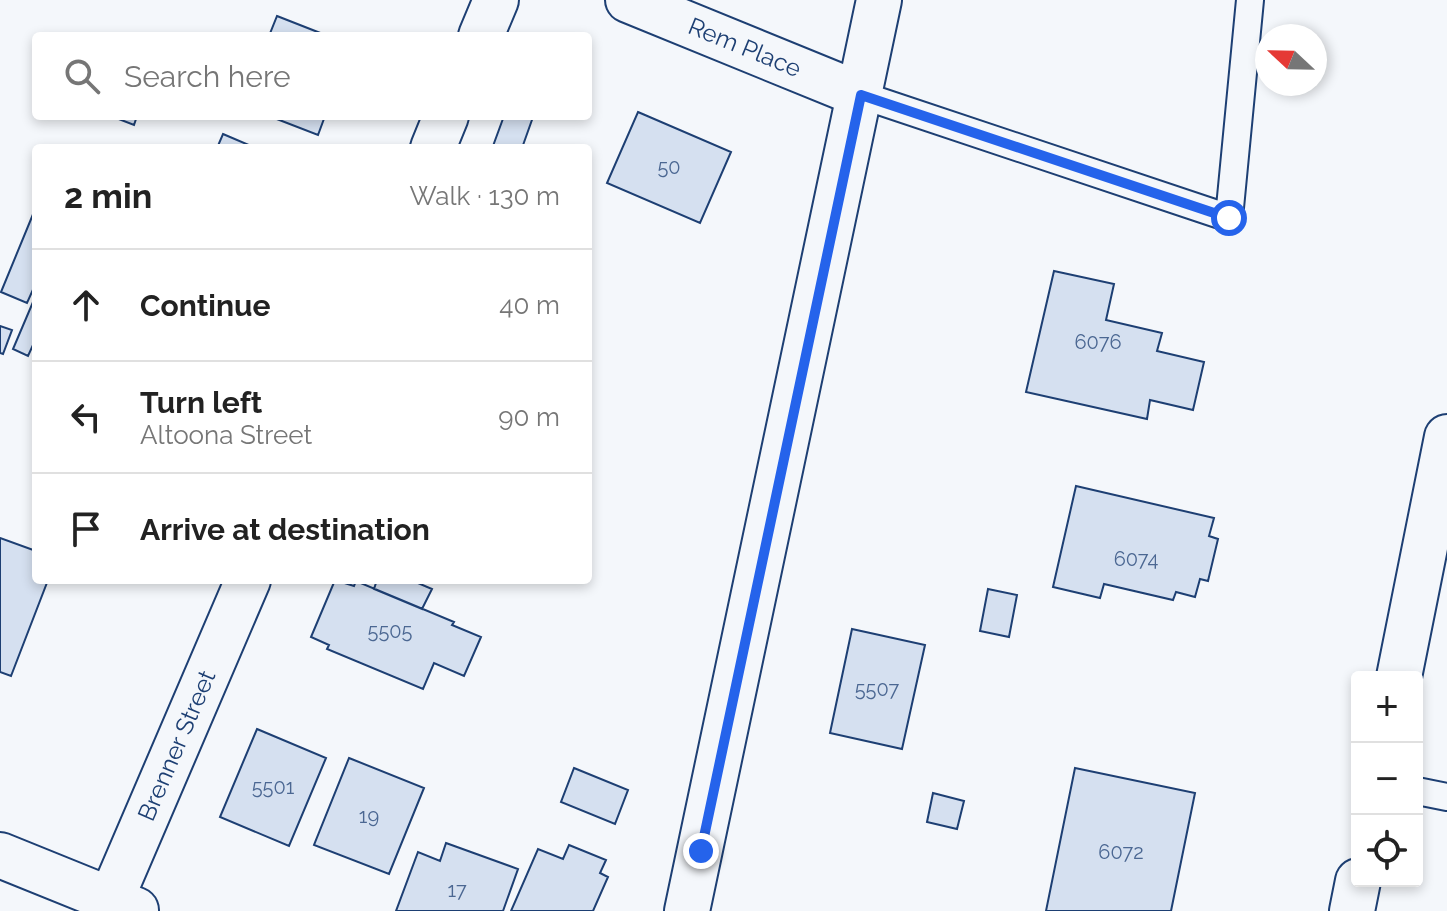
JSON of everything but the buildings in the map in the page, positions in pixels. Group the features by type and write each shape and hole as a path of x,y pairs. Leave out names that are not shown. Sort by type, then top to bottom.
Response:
{"street":[{"path":"483,32 496,0"},
{"name":"Rem Place","path":"628,0 861,95"},
{"path":"687,911 879,0"},
{"path":"435,144 444,120"},
{"path":"1400,671 1447,437"},
{"name":"Brenner Street","path":"118,907 246,584"},
{"path":"0,855 118,907"},
{"path":"1352,911 1357,887"}],"lane":[{"path":"861,95 1229,218 1250,0"},
{"path":"1423,792 1447,797"}],"route":[{"path":"701,851 861,95 1229,218"}]}
